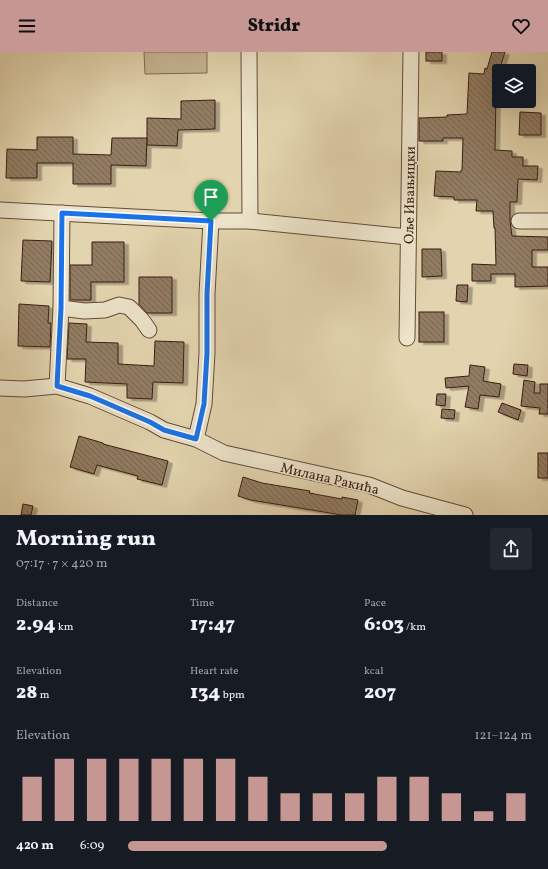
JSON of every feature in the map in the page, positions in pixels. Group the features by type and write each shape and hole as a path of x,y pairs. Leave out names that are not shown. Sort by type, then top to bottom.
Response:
{"street":[{"path":"249,52 250,221"},
{"name":"Оље Ивањицки","path":"407,338 410,52"},
{"path":"0,210 211,221 250,221 408,237"},
{"path":"57,386 61,308 62,213"},
{"path":"196,439 204,397 207,353 207,294 211,221"},
{"path":"519,221 548,221"},
{"path":"61,308 84,311 105,310 119,305 129,307 150,330"},
{"name":"Милана Ракића","path":"0,388 24,389 57,386 90,396 150,422 164,430 196,439 224,453 370,485 402,498 465,515"}],"shaded area":[{"path":"144,52 207,52 207,73 145,74"}],"building":[{"path":"426,52 442,52 442,61 426,61"},
{"path":"492,52 505,52 501,64 492,64 492,108 496,108 495,150 512,151 512,157 523,157 523,166 538,166 537,180 518,179 517,202 510,202 510,221 512,236 548,237 548,250 532,250 532,267 548,267 548,286 515,287 515,274 491,274 491,281 472,281 472,264 496,265 493,211 476,211 477,200 454,200 454,197 434,196 436,171 461,172 462,170 463,138 443,138 443,141 419,141 419,118 447,117 447,115 467,114 469,73 484,74 485,68 487,69"},
{"path":"215,100 215,129 178,130 177,146 147,145 147,118 181,119 181,101"},
{"path":"520,112 541,113 541,135 519,135"},
{"path":"37,137 73,137 73,154 111,155 112,138 147,138 146,166 111,165 111,184 73,184 73,163 37,163 37,178 6,178 7,149 37,150"},
{"path":"23,240 52,241 50,282 21,281"},
{"path":"92,242 124,242 124,282 91,282 91,300 70,300 70,265 92,265"},
{"path":"422,249 441,249 442,276 422,277"},
{"path":"139,277 172,277 172,313 147,313 139,304"},
{"path":"457,285 468,285 467,302 456,301"},
{"path":"19,304 49,306 48,323 51,323 50,347 18,346"},
{"path":"419,312 444,312 444,342 419,342"},
{"path":"69,323 87,324 86,342 118,343 118,364 154,366 155,341 184,342 183,383 153,382 152,399 127,398 127,384 85,382 86,359 67,359"},
{"path":"514,364 528,365 527,376 513,374"},
{"path":"470,365 485,367 483,381 501,384 499,397 480,395 478,409 465,407 469,386 446,388 445,378 469,376"},
{"path":"524,380 535,382 534,393 540,393 540,384 548,384 548,414 539,414 540,408 521,406"},
{"path":"437,394 446,394 445,406 436,405"},
{"path":"502,403 521,410 518,420 498,412"},
{"path":"442,409 455,410 454,419 441,418"},
{"path":"79,436 103,444 168,461 162,485 137,479 138,476 97,465 94,474 70,467"},
{"path":"538,453 548,453 548,478 538,478"},
{"path":"243,477 262,483 310,491 309,493 342,499 342,497 358,500 355,515 342,515 251,500 238,496"},
{"path":"23,504 33,506 31,515 21,515"}],"route":[{"path":"62,213 211,221 207,294 207,353 204,404 196,439 164,430 150,422 90,396 57,386 61,308 62,213"}]}
